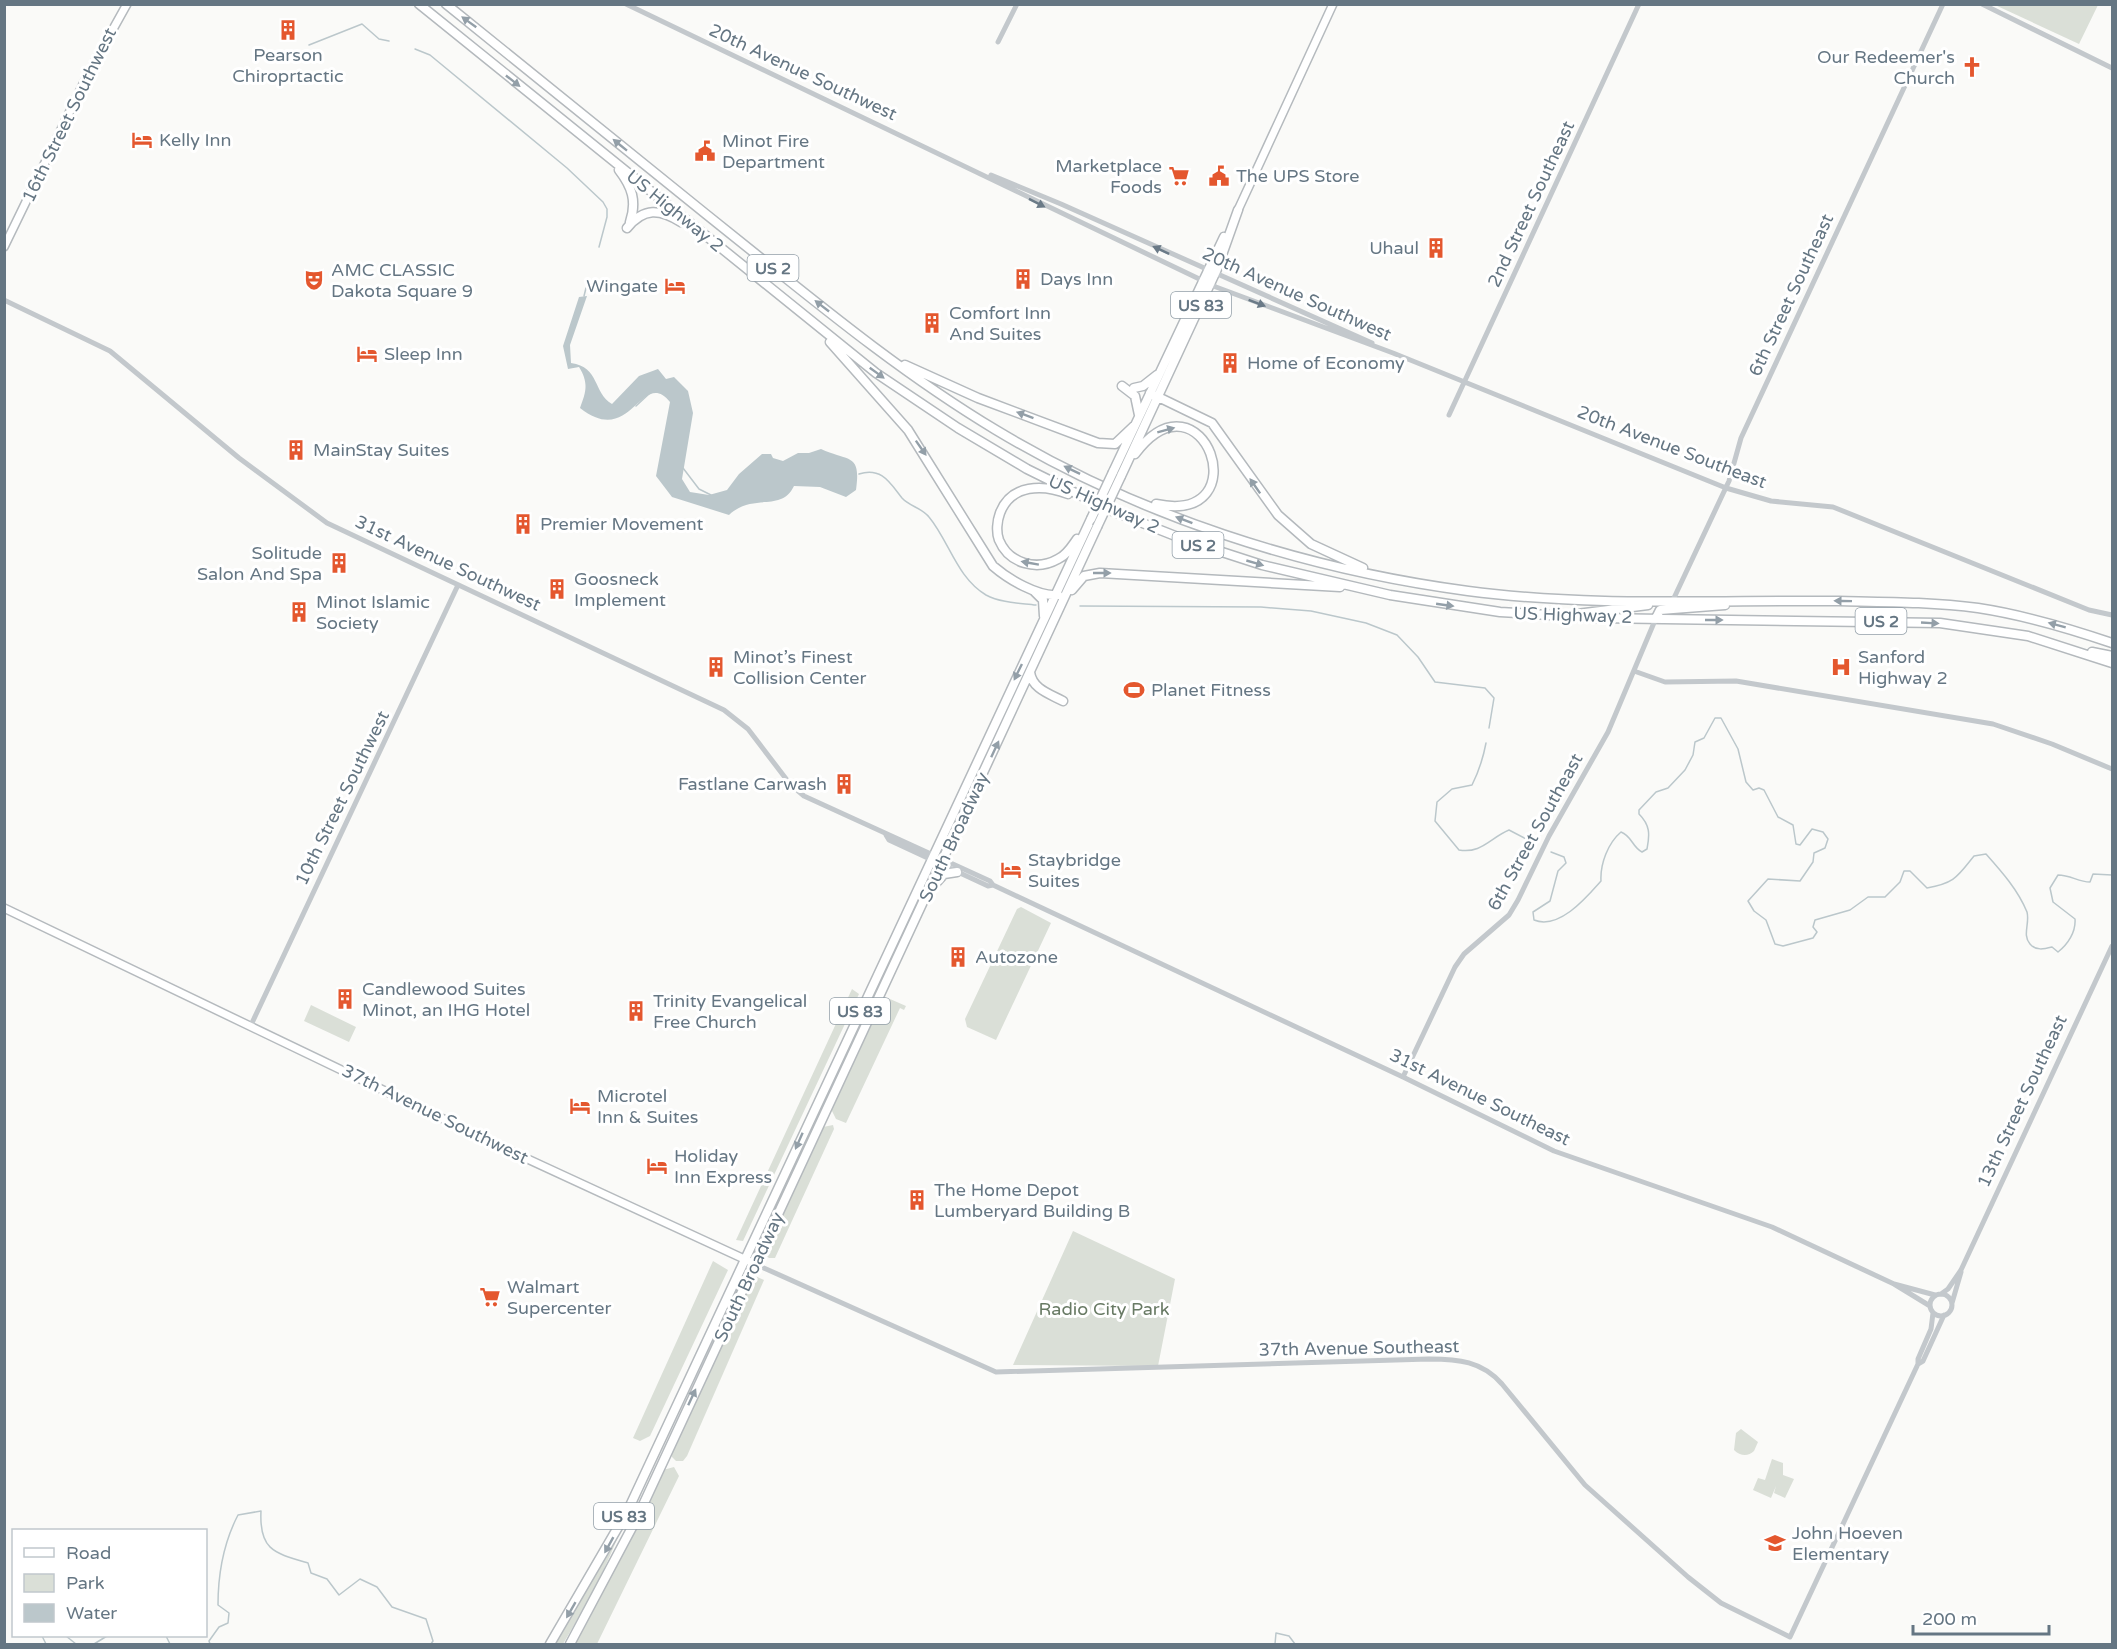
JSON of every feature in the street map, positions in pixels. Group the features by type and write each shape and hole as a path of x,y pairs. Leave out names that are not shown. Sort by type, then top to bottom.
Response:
{"highway":[{"name":"US Highway 2","path":"419,4 876,373 958,428 1027,469 1092,501 1212,550 1350,586 1433,603 1559,617 1940,623 1999,630 2068,648 2112,663"},
{"name":"US Highway 2","path":"448,6 867,342 995,430 1125,496 1214,531 1272,549 1407,582 1547,600 1877,602 1979,608 2033,619 2112,643"},
{"path":"609,157 633,193 634,206 627,228 635,218 646,212 658,211 676,219 711,241"},
{"name":"South Broadway","path":"663,1461 922,904 936,859 965,784 1055,596 1119,472 1154,395 1160,373 1211,273 1238,210"},
{"name":"South Broadway","path":"1119,472 1136,422 1170,371 1206,282"},
{"path":"798,310 860,373 898,417 936,471 993,566 1001,573 1030,588 1055,596 1071,582"},
{"path":"867,342 936,380 1098,443 1115,444 1136,422 1135,396 1122,386"},
{"path":"1170,371 1167,391 1185,409"},
{"path":"1134,388 1149,383 1160,373"},
{"path":"1154,395 1202,417 1220,431 1270,508 1305,539 1339,559 1407,582"},
{"path":"1119,472 1150,437 1163,430 1188,429 1203,438 1213,453 1215,462 1208,489 1189,504 1166,506 1125,496"},
{"path":"1092,501 1046,488 1027,489 1013,495 1005,502 997,529 1000,543 1009,554 1025,564 1034,566 1060,559 1093,522"},
{"name":"South Broadway","path":"653,1455 870,988 914,897 936,859 1032,668 1071,582 1093,522"},
{"path":"1063,701 1039,689 1031,678 1032,668 1045,648 1074,587 1084,576 1092,573 1326,588 1350,586"},
{"path":"1030,588 1043,600 1044,619"},
{"path":"1559,617 1629,606 1666,605 1673,600"},
{"path":"1656,618 1657,612 1665,609 1764,601"},
{"path":"2068,648 2112,656"},
{"path":"904,943 936,859"},
{"path":"922,904 938,878 957,872"},
{"path":"882,990 878,983 914,897"},
{"path":"845,1070 855,1034 873,994 870,988"},
{"path":"824,1116 819,1113 819,1108 841,1064 850,1035"},
{"path":"663,1461 660,1454 681,1396"},
{"path":"616,1560 627,1526 656,1460 653,1455"},
{"name":"US 83","path":"550,1644 628,1510 653,1455"},
{"name":"US 83","path":"570,1644 616,1560 663,1461"}],"main road":[{"name":"16th Street Southwest","path":"119,15 120,4"},
{"name":"16th Street Southwest","path":"4,247 119,15 127,4"},
{"name":"South Broadway","path":"1238,210 1333,4"},
{"name":"37th Avenue Southwest","path":"4,908 251,1024 508,1150 755,1264"}],"street":[{"name":"20th Avenue Southwest","path":"626,4 967,166 1059,214 1206,282 1393,353"},
{"path":"998,42 1017,4"},
{"name":"2nd Street Southeast","path":"1449,415 1640,4"},
{"name":"6th Street Southeast","path":"1673,600 1726,488 1740,438 1943,4"},
{"path":"1982,4 2112,68"},
{"name":"20th Avenue Southwest","path":"967,166 1061,204 1393,353"},
{"name":"31st Avenue Southwest","path":"4,300 110,351 239,458 327,523 724,710 752,734 796,791 1062,917"},
{"name":"20th Avenue Southeast","path":"1393,353 1726,488 1771,501 1833,507 2089,610 2112,615"},
{"name":"10th Street Southwest","path":"251,1024 458,585"},
{"name":"6th Street Southeast","path":"1403,1077 1455,967 1464,954 1509,915 1518,900 1549,836 1590,768 1656,618"},
{"path":"1634,671 1665,682 1736,681 1993,724 2052,744 2112,769"},
{"name":"31st Avenue Southwest","path":"936,859 957,872 988,886 993,885"},
{"name":"31st Avenue Southeast","path":"1062,917 1403,1077 1554,1151 1740,1214 1894,1284 1929,1306"},
{"name":"13th Street Southeast","path":"1938,1295 1948,1289 1961,1270 2112,946"},
{"name":"37th Avenue Southwest","path":"755,1264 870,1314"},
{"name":"13th Street Southeast","path":"1952,1304 1961,1270"},
{"name":"31st Avenue Southeast","path":"1894,1284 1938,1295"},
{"path":"1938,1295 1948,1296 1952,1304 1949,1312 1944,1315 1923,1361 1918,1364 1917,1359 1931,1329 1933,1313 1929,1306 1938,1295"},
{"path":"1933,1313 1944,1315"},
{"name":"37th Avenue Southeast","path":"870,1314 988,1370 1004,1373 1429,1359 1451,1359 1474,1363 1498,1379 1585,1485 1692,1581 1721,1603 1790,1637 1918,1364"}],"green space":[{"path":"1995,5 2098,5 2079,44"},
{"path":"1021,907 1051,923 996,1040 967,1027 965,1019 1017,909"},
{"path":"852,989 859,994 743,1241 736,1240"},
{"path":"890,999 906,1006 904,1010 900,1008 846,1123 836,1119 831,1109 881,1003"},
{"path":"311,1005 356,1027 349,1042 304,1021"},
{"path":"833,1125 834,1129 775,1258 769,1258 764,1254 823,1127"},
{"name":"Radio City Park","path":"1073,1231 1175,1279 1158,1366 1013,1365"},
{"path":"713,1261 728,1270 650,1436 640,1441 633,1438"},
{"path":"755,1276 764,1280 687,1456 683,1461 676,1461 671,1453"},
{"path":"1741,1429 1758,1442 1754,1451 1747,1455 1741,1455 1734,1450 1736,1433"},
{"path":"1772,1459 1783,1463 1783,1475 1794,1479 1785,1498 1774,1493 1776,1486 1771,1498 1753,1490 1758,1478 1765,1480"},
{"path":"674,1467 679,1476 597,1644 573,1644 623,1554 663,1470"},
{"path":"623,1523 603,1570 572,1629 563,1644 553,1644"}],"water":[{"path":"587,296 570,345 571,363 580,365 592,375 602,394 612,404 639,376 658,369 666,379 674,377 688,391 693,413 682,479 690,492 709,495 727,490 739,474 762,454 771,454 773,458 783,461 798,453 809,453 821,449 851,460 855,464 856,490 846,497 820,487 794,486 782,499 747,505 729,515 672,497 656,476 670,402 660,394 651,394 624,415 612,419 598,418 580,408 585,392 584,378 579,367 568,369 563,346 579,297"}],"waterway":[{"path":"309,45 362,24 379,39 389,41"},
{"path":"415,49 430,55 567,168 603,202 607,209 607,217 599,247"},
{"path":"584,296 586,288"},
{"path":"636,406 650,393"},
{"path":"683,468 699,489 711,495"},
{"path":"859,474 867,472 880,475 905,501 926,514 960,569 976,588 998,600 1036,605"},
{"path":"1080,606 1261,607 1311,611 1366,623 1397,635 1418,657 1435,682 1485,688 1494,698 1489,728"},
{"path":"1551,852 1564,857 1566,863 1558,871 1550,901 1533,912 1534,920 1543,922 1562,917 1588,896 1601,881 1606,854 1612,842 1621,832 1628,836 1642,852 1647,849 1648,830 1639,810 1656,792 1668,788 1685,770 1693,755 1695,742 1704,738 1715,718 1721,718 1738,749 1746,782 1753,790 1759,788 1764,790 1778,817 1793,825 1796,844 1800,845 1812,829 1823,832 1828,839 1825,848 1814,853 1813,862 1800,881 1768,879 1748,901 1754,911 1766,920 1775,944 1783,946 1813,938 1817,932 1813,927 1815,920 1850,910 1868,897 1885,897 1900,882 1904,871 1910,871 1927,888 1950,881 1974,856 1986,854 2019,896 2027,912 2026,933 2030,944 2037,949 2052,947 2058,952 2071,937 2075,919 2053,902 2050,888 2058,875 2090,882 2093,874 2112,875"},
{"path":"1486,743 1472,785 1452,789 1437,802 1435,821 1459,850 1479,848 1509,830 1536,844"},
{"path":"210,1644 209,1641 219,1627 228,1623 229,1613 218,1605 218,1594 223,1559 233,1525 238,1515 261,1511 263,1534 271,1548 308,1563 311,1573 327,1579 339,1595 360,1579 377,1587 392,1607 426,1619 433,1641 431,1644"},
{"path":"1275,1644 1276,1633 1289,1636 1295,1644"},
{"path":"42,1637 46,1644"},
{"path":"67,1637 76,1644"},
{"path":"94,1644 105,1637"},
{"path":"166,1637 170,1644"}],"place":[{"name":"Pearson Chiroprtactic","path":"288,30"},
{"name":"Our Redeemer's Church","path":"1972,67"},
{"name":"Kelly Inn","path":"142,140"},
{"name":"Minot Fire Department","path":"705,151"},
{"name":"Marketplace Foods","path":"1179,176"},
{"name":"The UPS Store","path":"1219,176"},
{"name":"Uhaul","path":"1436,248"},
{"name":"Days Inn","path":"1023,279"},
{"name":"AMC CLASSIC Dakota Square 9","path":"314,280"},
{"name":"Wingate","path":"675,286"},
{"name":"Comfort Inn And Suites","path":"932,323"},
{"name":"Sleep Inn","path":"367,354"},
{"name":"Home of Economy","path":"1230,363"},
{"name":"MainStay Suites","path":"296,450"},
{"name":"Premier Movement","path":"523,524"},
{"name":"Solitude Salon And Spa","path":"339,563"},
{"name":"Goosneck Implement","path":"557,589"},
{"name":"Minot Islamic Society","path":"299,612"},
{"name":"Minot’s Finest Collision Center","path":"716,667"},
{"name":"Sanford Highway 2","path":"1841,667"},
{"name":"Planet Fitness","path":"1134,690"},
{"name":"Fastlane Carwash","path":"844,784"},
{"name":"Staybridge Suites","path":"1011,870"},
{"name":"Autozone","path":"958,957"},
{"name":"Candlewood Suites Minot, an IHG Hotel","path":"345,999"},
{"name":"Trinity Evangelical Free Church","path":"636,1011"},
{"name":"Microtel Inn & Suites","path":"580,1106"},
{"name":"Holiday Inn Express","path":"657,1166"},
{"name":"The Home Depot Lumberyard Building B","path":"917,1200"},
{"name":"Walmart Supercenter","path":"490,1297"},
{"name":"John Hoeven Elementary","path":"1775,1543"}]}
